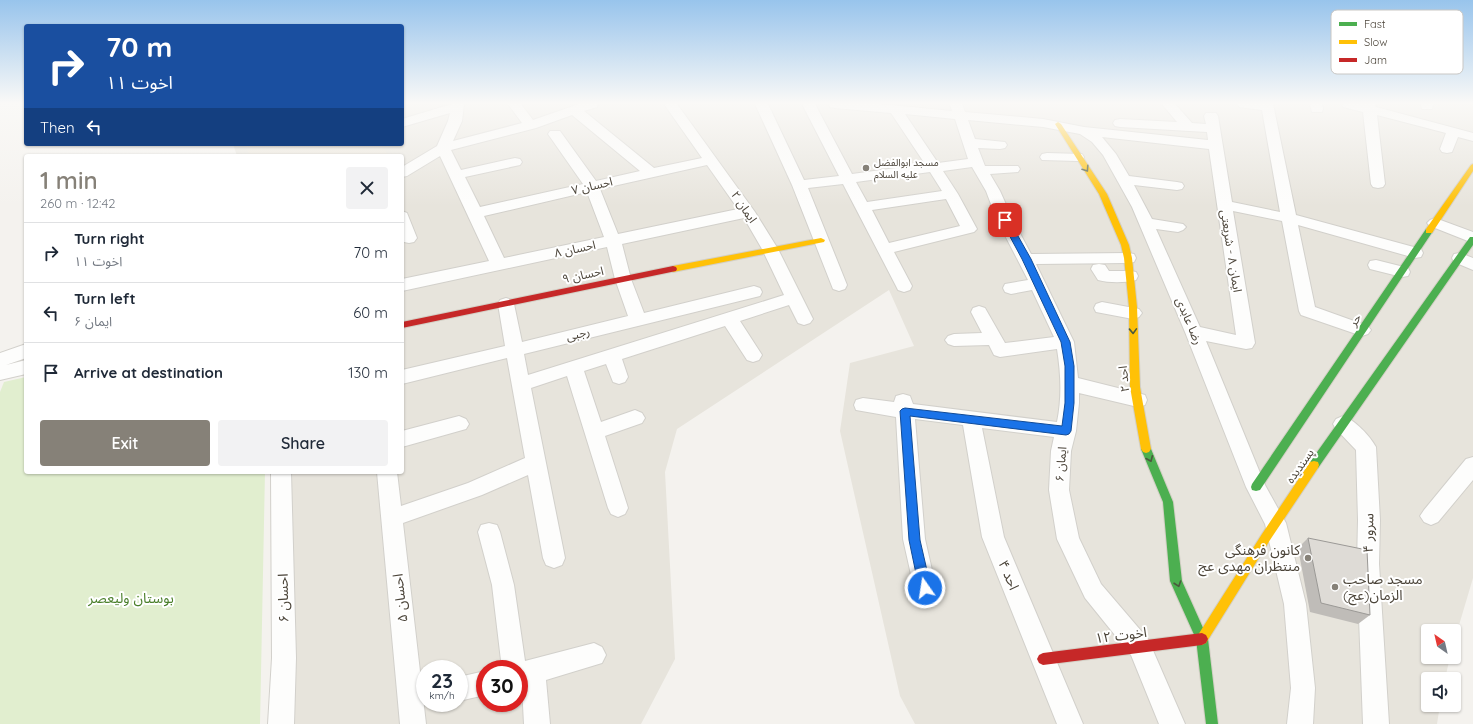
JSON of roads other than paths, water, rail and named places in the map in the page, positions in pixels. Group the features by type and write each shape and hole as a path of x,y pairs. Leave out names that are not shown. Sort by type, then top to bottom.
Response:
{"street":[{"path":"442,148 447,138"},
{"path":"404,172 442,148 482,138"},
{"path":"558,138 592,186 613,241 623,279 638,320"},
{"path":"603,138 650,173"},
{"name":"ایمان ۲","path":"694,138 748,212 770,249 804,319"},
{"path":"777,138 799,185 839,284"},
{"path":"826,138 904,286"},
{"path":"885,249 969,229 951,194 915,138"},
{"name":"ایمان ۶","path":"968,138 975,158 993,191 1005,220 1026,259 1066,342 1069,366 1070,403 1066,431 1061,451 1059,490 1068,539 1093,591 1140,647 1172,724"},
{"name":"احد ۲","path":"1066,138 1103,194 1125,245 1128,258 1133,313 1135,387 1145,447 1168,502 1176,581 1202,639"},
{"name":"رضا عابدی","path":"1095,138 1109,154 1139,207 1194,332 1256,487 1275,523 1295,604 1303,688 1300,724"},
{"path":"1156,138 1214,144"},
{"name":"ایمان ۸ - شریعتی","path":"1194,332 1246,343 1213,138"},
{"path":"1273,138 1307,311 1362,330"},
{"path":"1373,138 1378,184"},
{"path":"1447,149 1451,138"},
{"path":"442,148 499,265"},
{"path":"799,185 934,167 1001,151"},
{"path":"1047,156 1078,157"},
{"path":"975,158 1013,169"},
{"name":"احسان ۷","path":"475,213 710,160"},
{"path":"456,175 515,162"},
{"name":"حر","path":"1256,487 1435,223 1468,181 1473,166"},
{"path":"1124,180 1177,186"},
{"path":"863,207 951,194"},
{"path":"1224,205 1289,218 1415,253"},
{"name":"احسان ۸","path":"404,285 748,212"},
{"path":"404,222 409,238"},
{"path":"1146,223 1178,227"},
{"path":"1435,223 1473,239"},
{"name":"پسندیده","path":"1202,639 1233,586 1343,424 1467,262 1473,239"},
{"name":"احسان ۹","path":"404,325 770,249 821,240"},
{"path":"1026,259 1128,258"},
{"path":"1376,265 1402,272"},
{"path":"1099,269 1104,276 1130,276"},
{"path":"1011,288 1038,284"},
{"name":"رجبی","path":"404,377 754,292"},
{"path":"521,384 793,298"},
{"path":"506,304 554,558"},
{"path":"1102,308 1133,313"},
{"path":"979,312 1000,350 1066,342"},
{"path":"729,318 753,354"},
{"path":"954,340 994,339"},
{"path":"0,360 24,351"},
{"path":"612,356 619,377"},
{"path":"0,373 24,367"},
{"path":"574,368 618,508"},
{"path":"1069,383 1138,400"},
{"path":"863,405 904,406 971,419 1066,431"},
{"path":"904,406 914,540 925,588"},
{"path":"594,432 635,418"},
{"name":"احد ۴","path":"971,419 993,537 1070,724"},
{"path":"404,438 459,424"},
{"name":"سرور ۴","path":"1343,424 1366,447 1369,520 1368,564 1376,724"},
{"path":"392,518 475,489 536,462"},
{"path":"1431,516 1473,465"},
{"name":"احسان ۶","path":"281,474 284,658 281,724"},
{"name":"احسان ۵","path":"387,474 392,518 416,685"},
{"path":"489,532 503,585 519,660"},
{"path":"1202,639 1212,724"},
{"name":"اخوت ۱۲","path":"1043,659 1202,639"},
{"path":"528,671 594,655"},
{"path":"528,693 537,724"},
{"name":"احسان ۵","path":"413,724 416,709"}],"place":[{"name":"مسجد ابوالفضل علیه السلام","path":"866,168"},
{"name":"کانون فرهنگی منتظران مهدی عج","path":"1308,558"},
{"name":"مسجد صاحب الزمان(عج)","path":"1335,587"}],"park label":[{"name":"بوستان ولیعصر","path":"131,598"}]}
